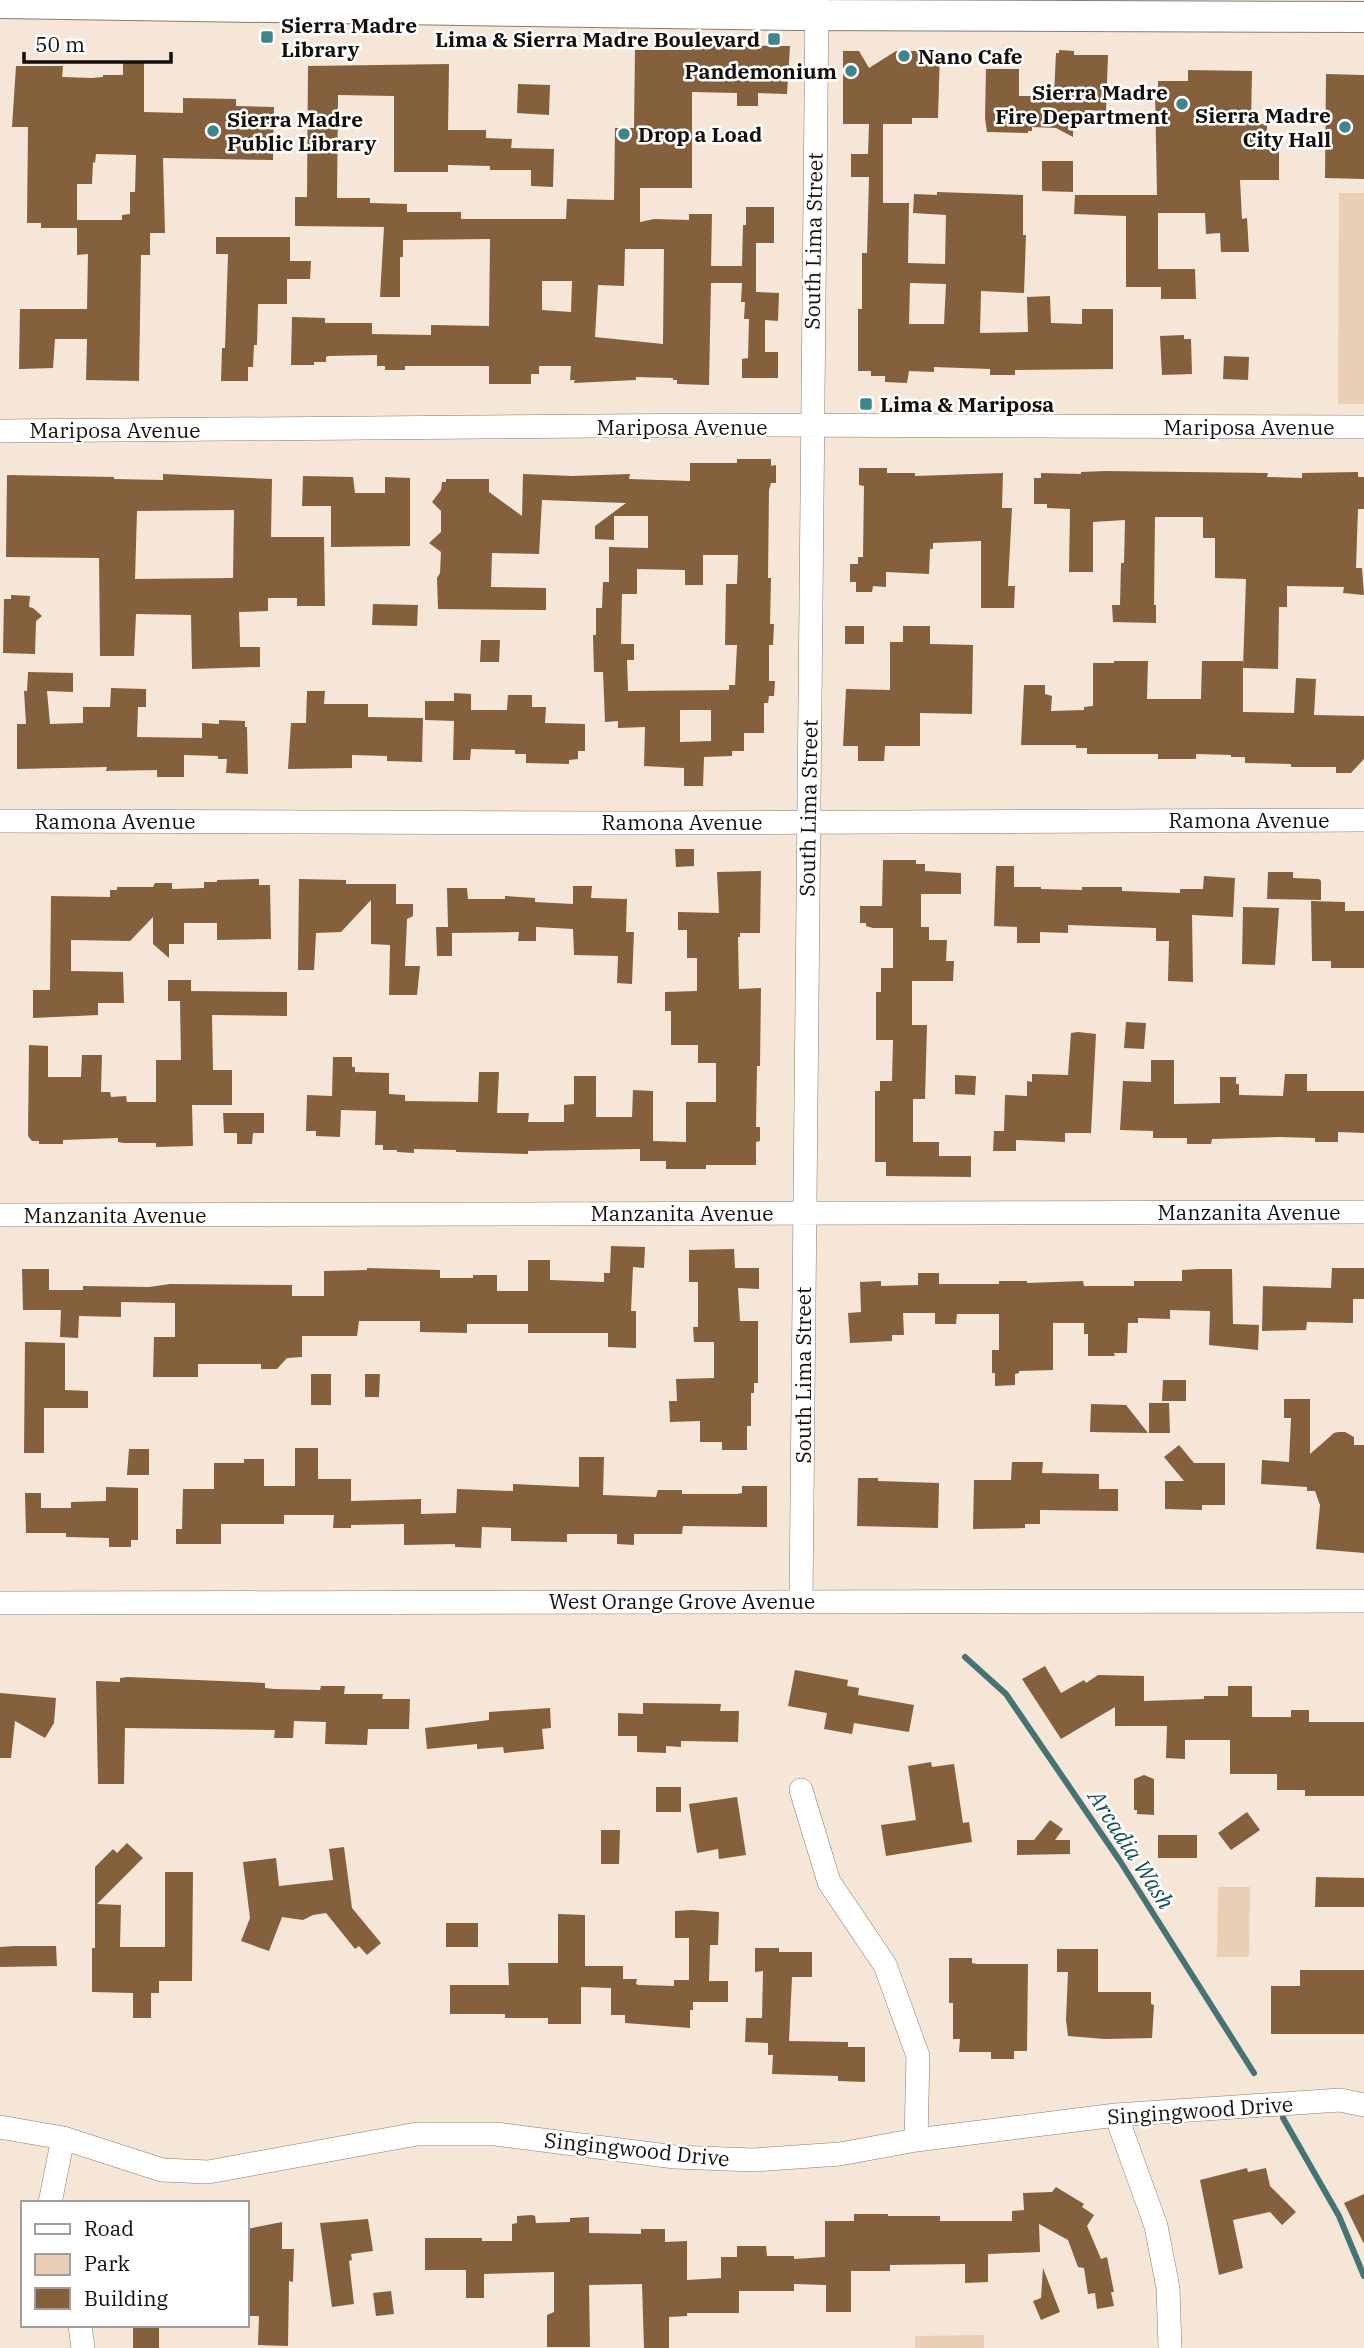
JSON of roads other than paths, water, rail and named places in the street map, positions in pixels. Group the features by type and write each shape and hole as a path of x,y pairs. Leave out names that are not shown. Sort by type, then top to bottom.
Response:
{"street":[{"path":"0,4 816,7 1364,17"},
{"name":"South Lima Street","path":"801,1601 816,7"},
{"name":"Mariposa Avenue","path":"0,431 1364,427"},
{"name":"Ramona Avenue","path":"0,821 638,823 1364,820"},
{"name":"Manzanita Avenue","path":"0,1215 1364,1212"},
{"name":"West Orange Grove Avenue","path":"0,1604 1364,1601"},
{"path":"801,1790 829,1882 885,1965 918,2056 916,2140"},
{"name":"Singingwood Drive","path":"0,2127 63,2138 162,2170 208,2172 416,2134 496,2134 675,2157 753,2160 840,2154 916,2140 1116,2115 1340,2100 1364,2105"},
{"path":"1116,2115 1156,2226 1168,2288 1170,2348"},
{"path":"50,2201 63,2138"},
{"path":"80,2327 83,2348"}],"waterway":[{"name":"Arcadia Wash","path":"965,1657 1006,1694 1120,1861 1254,2073"},
{"name":"Arcadia Wash","path":"1283,2118 1339,2216 1364,2276"}],"place":[{"name":"Sierra Madre Library","path":"267,37"},
{"name":"Lima & Sierra Madre Boulevard","path":"774,39"},
{"name":"Nano Cafe","path":"904,56"},
{"name":"Pandemonium","path":"851,71"},
{"name":"Sierra Madre Fire Department","path":"1182,104"},
{"name":"Sierra Madre City Hall","path":"1345,127"},
{"name":"Sierra Madre Public Library","path":"213,131"},
{"name":"Drop a Load","path":"624,134"},
{"name":"Lima & Mariposa","path":"866,404"}]}
